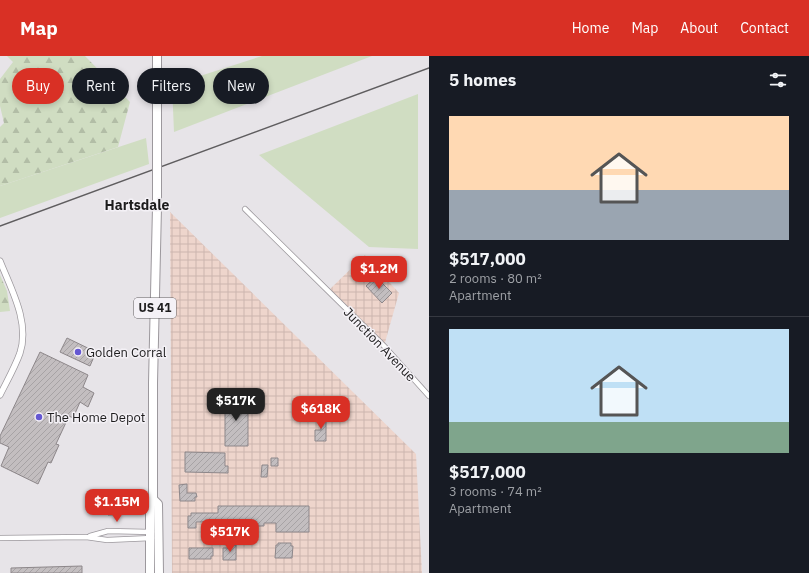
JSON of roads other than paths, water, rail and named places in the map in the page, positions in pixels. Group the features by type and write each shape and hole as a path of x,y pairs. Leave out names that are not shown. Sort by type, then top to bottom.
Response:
{"highway":[{"name":"US 41","path":"150,573 150,505 154,500 154,375 158,107 157,56"},
{"name":"US 41","path":"154,500 158,504 159,573"}],"street":[{"name":"Junction Avenue","path":"245,209 384,346 429,396"},
{"path":"0,261 19,311 22,330 20,352 0,395"},
{"path":"86,537 108,531 159,536"},
{"path":"0,538 86,537 107,540 150,535 159,536"}],"railway":[{"path":"0,226 429,68"}],"place":[{"name":"Golden Corral","path":"78,352"},
{"name":"The Home Depot","path":"39,417"}],"district":[{"name":"Hartsdale","path":"137,205"}]}
